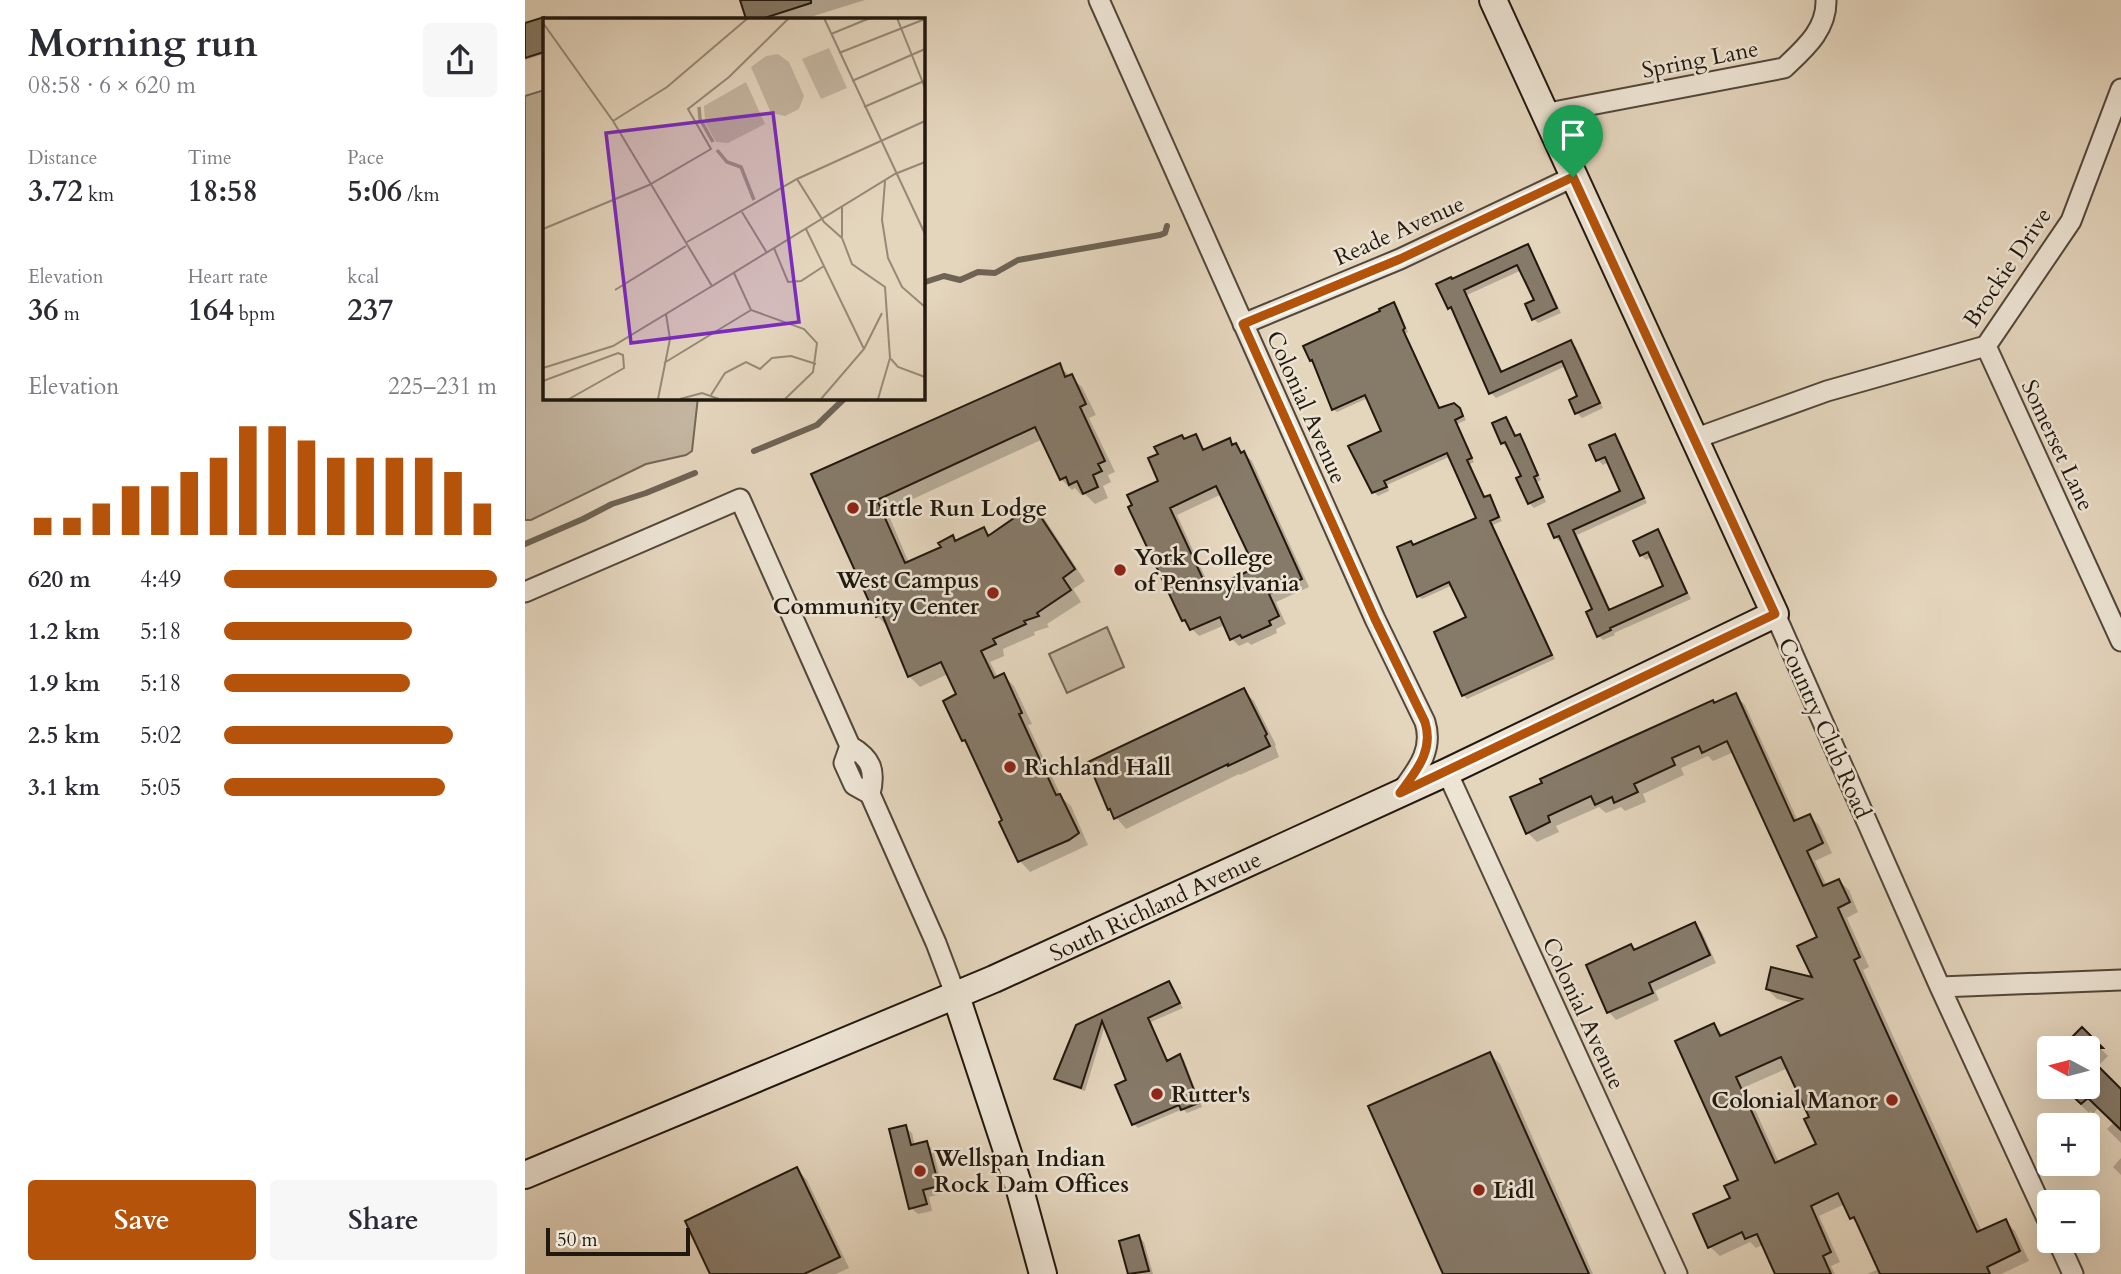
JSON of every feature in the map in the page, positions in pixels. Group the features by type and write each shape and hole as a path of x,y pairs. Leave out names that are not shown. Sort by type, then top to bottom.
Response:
{"main road":[{"name":"Country Club Road","path":"1493,0 1543,114 1775,614"},
{"name":"South Richland Avenue","path":"525,1175 956,996 1447,772 1775,614"},
{"path":"956,996 1020,1190 1043,1274"}],"street":[{"name":"Colonial Avenue","path":"1099,0 1369,607 1425,722 1426,751 1421,764 1400,793"},
{"name":"Spring Lane","path":"1543,114 1784,68 1813,41 1826,10 1826,0"},
{"name":"Brockie Drive","path":"1694,439 1827,391 1986,346 2071,221 2121,89"},
{"name":"Reade Avenue","path":"1243,324 1400,259 1573,177"},
{"name":"Somerset Lane","path":"1986,346 2121,641"},
{"path":"525,592 740,499 850,746 844,763 854,785 870,794 936,943 956,996"},
{"name":"Country Club Road","path":"1775,614 1940,987 2037,1197"},
{"name":"Colonial Avenue","path":"1447,772 1677,1274"},
{"path":"1940,987 2121,981"},
{"path":"2063,1253 2073,1274"}],"shaded area":[{"path":"543,90 543,399 698,399 692,451 686,455 646,464 531,520 525,520 525,96"},
{"path":"1107,627 1124,667 1067,693 1049,654"}],"building":[{"path":"740,0 811,0 811,3 764,18 746,18"},
{"path":"544,17 543,52 525,58 525,23"},
{"path":"1528,244 1557,308 1532,320 1525,304 1534,300 1517,265 1464,290 1501,372 1571,340 1600,403 1575,414 1569,400 1577,396 1562,361 1489,394 1451,307 1448,309 1436,284"},
{"path":"1394,302 1405,328 1403,330 1439,408 1454,403 1460,408 1463,416 1455,420 1472,458 1467,460 1484,497 1490,495 1499,517 1490,521 1552,655 1462,696 1434,632 1466,617 1449,582 1417,597 1397,547 1411,541 1413,545 1476,518 1447,453 1384,481 1387,487 1372,493 1348,446 1381,431 1365,395 1332,410 1312,360 1310,361 1303,346"},
{"path":"1060,363 1065,377 1072,374 1086,404 1080,407 1105,461 1098,464 1102,471 1093,475 1098,487 1083,494 1077,481 1069,485 1066,477 1060,480 1035,427 877,500 905,563 941,547 938,543 953,535 955,541 984,527 988,536 1033,505 1075,569 1063,578 1071,590 1037,613 1039,616 1024,621 1026,624 993,639 996,644 981,651 994,678 1004,673 1022,713 1019,714 1056,795 1060,794 1079,833 1018,862 965,740 962,741 943,701 956,694 941,662 908,677 882,614 876,617 811,474"},
{"path":"1506,417 1515,436 1520,434 1538,475 1534,477 1543,497 1528,504 1516,478 1521,476 1505,442 1501,444 1492,423"},
{"path":"1196,434 1203,450 1230,438 1232,445 1236,443 1241,453 1244,451 1302,579 1269,594 1279,616 1269,621 1271,625 1242,638 1240,635 1230,640 1220,617 1190,630 1185,620 1182,621 1128,507 1132,505 1127,495 1158,481 1148,458 1158,454 1154,447 1182,435 1184,439","holes":["1216,486 1255,568 1208,590 1170,508"]},
{"path":"1615,434 1644,498 1573,530 1609,610 1663,586 1648,552 1640,556 1633,541 1658,529 1687,593 1610,628 1611,630 1597,637 1586,612 1592,609 1559,536 1554,538 1548,524 1620,491 1605,457 1596,461 1589,445"},
{"path":"1244,688 1267,734 1265,736 1270,746 1114,819 1088,762"},
{"name":"Colonial Manor","path":"1736,693 1794,821 1810,814 1823,843 1807,851 1823,886 1839,879 1850,902 1838,908 1860,957 1854,960 1977,1232 2006,1219 2020,1251 1987,1267 1990,1274 1880,1274 1854,1217 1850,1219 1838,1193 1811,1206 1831,1252 1823,1256 1831,1274 1775,1274 1757,1234 1745,1239 1742,1232 1708,1248 1693,1214 1730,1198 1724,1186 1738,1180 1675,1041 1714,1023 1720,1036 1802,999 1766,989 1771,967 1812,977 1797,946 1817,937 1727,741 1702,753 1699,746 1672,758 1675,765 1634,784 1638,792 1614,803 1612,797 1595,805 1591,796 1548,816 1550,822 1526,834 1510,797 1542,783 1540,779 1713,700 1714,703","holes":["1781,1057 1809,1117 1804,1119 1816,1144 1775,1163 1736,1077"]},
{"path":"1695,922 1710,955 1649,983 1653,993 1607,1013 1586,965 1631,944 1634,950"},
{"path":"1169,981 1180,1003 1148,1018 1167,1061 1180,1054 1199,1103 1181,1110 1179,1105 1132,1125 1115,1085 1126,1080 1102,1021 1081,1088 1054,1079 1076,1025"},
{"path":"2082,1027 2091,1036 2073,1036"},
{"name":"Lidl","path":"1490,1052 1589,1274 1443,1274 1368,1106"},
{"path":"2100,1068 2121,1089 2121,1130 2089,1099 2100,1099"},
{"path":"906,1125 911,1145 927,1141 939,1186 923,1190 927,1204 909,1209 889,1129"},
{"path":"797,1167 840,1257 804,1274 710,1274 685,1221"},
{"path":"1139,1235 1149,1271 1128,1274 1119,1241"}],"waterway":[{"path":"924,282 944,276 960,280 978,272 995,273 1018,260 1160,235 1165,233 1167,226"},
{"path":"754,451 817,425 844,399"},
{"path":"525,544 612,504 695,473"}],"place":[{"name":"Little Run Lodge","path":"853,508"},
{"name":"York College of Pennsylvania","path":"1120,570"},
{"name":"West Campus Community Center","path":"993,593"},
{"name":"Richland Hall","path":"1010,767"},
{"name":"Rutter's","path":"1157,1094"},
{"name":"Colonial Manor","path":"1892,1100"},
{"name":"Wellspan Indian Rock Dam Offices","path":"920,1171"},
{"name":"Lidl","path":"1479,1190"}],"route":[{"path":"1573,177 1775,614 1400,793 1421,764 1426,751 1425,722 1375,619 1243,324 1400,259 1573,177"}]}
